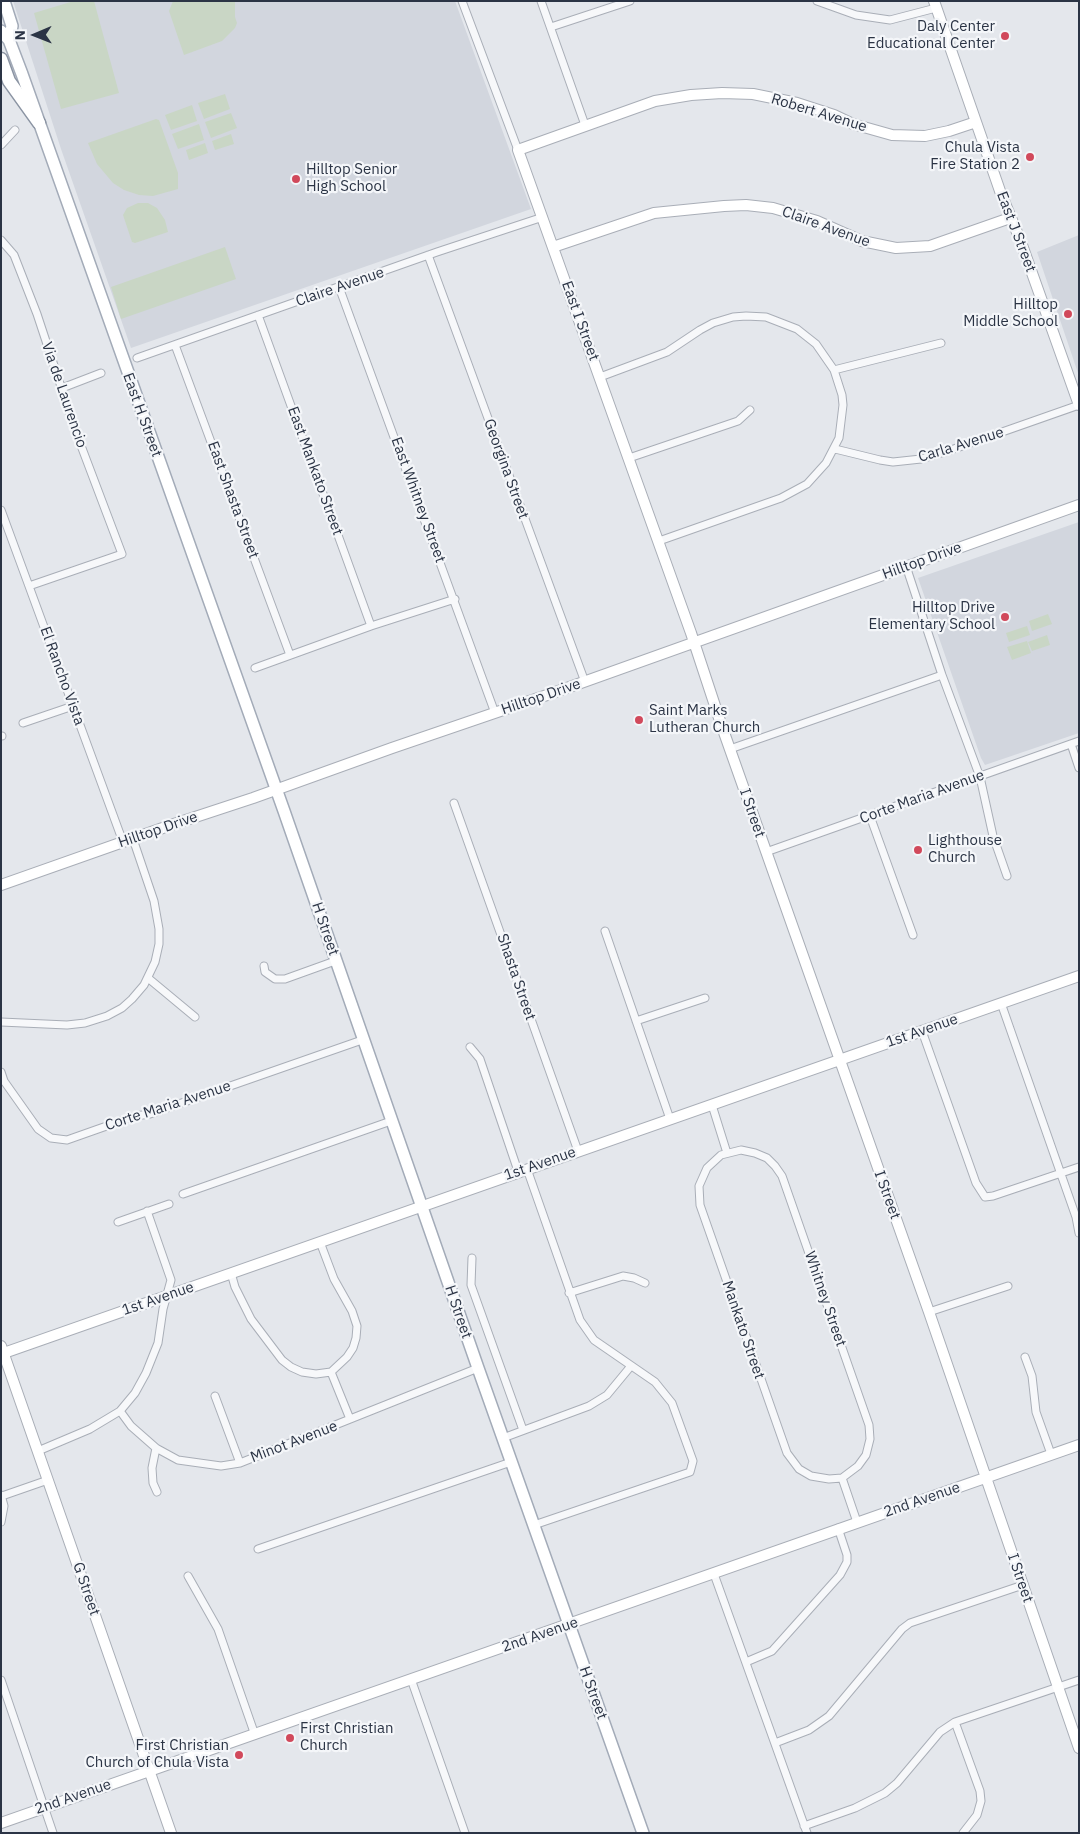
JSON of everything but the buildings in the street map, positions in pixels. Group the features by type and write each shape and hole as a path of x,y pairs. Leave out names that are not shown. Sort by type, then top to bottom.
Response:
{"highway":[{"path":"1,59 10,81 39,123"}],"main road":[{"name":"East H Street","path":"4,1 12,26 9,40"},
{"name":"East H Street","path":"1,31 9,40 276,790"},
{"name":"H Street","path":"276,790 362,1040 643,1833"}],"street":[{"name":"East I Street","path":"462,1 543,217 694,642"},
{"path":"541,1 585,125"},
{"path":"551,27 630,1"},
{"path":"817,1 856,15 890,20 935,5"},
{"name":"East J Street","path":"935,5 1010,218 1021,242 1079,405"},
{"name":"Robert Avenue","path":"518,150 655,101 722,92 753,94 797,103 834,115 853,124 892,135 925,136 949,131 976,122"},
{"path":"1,146 15,130"},
{"name":"Claire Avenue","path":"553,247 654,214 724,206 746,205 773,208 817,221 871,244 903,248 930,246 1010,218"},
{"name":"Claire Avenue","path":"137,358 428,255 543,217"},
{"name":"Via de Laurencio","path":"1,240 14,255 37,314 77,435 122,554 29,586"},
{"name":"Georgina Street","path":"428,255 584,682"},
{"name":"East Whitney Street","path":"339,287 495,713"},
{"name":"East Mankato Street","path":"258,316 371,626"},
{"path":"600,377 667,352 712,323 733,317 746,316 766,317 797,329 816,344 834,370 842,394 841,429 835,449 826,463 807,484 794,492 659,541"},
{"path":"834,370 941,343"},
{"name":"East Shasta Street","path":"176,345 290,655"},
{"path":"62,388 101,373"},
{"name":"Carla Avenue","path":"835,449 893,462 921,459 1079,405"},
{"path":"629,458 738,421 750,410"},
{"name":"Hilltop Drive","path":"1,885 584,682 1079,505"},
{"name":"El Rancho Vista","path":"1,510 73,706 154,901 159,929 158,952 148,978 127,1004 114,1012 99,1019 77,1025 1,1022"},
{"path":"906,566 942,675 980,778 993,836 1007,876"},
{"path":"255,668 371,626 454,599"},
{"name":"I Street","path":"694,642 766,852 929,1312 1079,1748"},
{"path":"730,749 942,675"},
{"path":"23,723 73,706"},
{"name":"Corte Maria Avenue","path":"766,852 980,778 1079,741"},
{"path":"1070,744 1079,768"},
{"name":"Shasta Street","path":"454,802 578,1151"},
{"path":"870,816 912,935"},
{"path":"605,931 670,1119"},
{"path":"264,966 265,972 275,979 285,979 336,961"},
{"name":"1st Avenue","path":"2,1351 167,1296 1079,976"},
{"path":"148,978 194,1016"},
{"path":"636,1021 705,998"},
{"path":"1001,1003 1076,1217 1079,1233"},
{"path":"922,1031 976,1183 985,1197 1079,1167"},
{"name":"Corte Maria Avenue","path":"1,1072 4,1081 38,1129 51,1138 66,1140 135,1116 150,1114 362,1040"},
{"path":"470,1047 480,1059 580,1320 594,1340 655,1382 672,1403 693,1466 690,1472 534,1525"},
{"path":"712,1105 727,1153"},
{"path":"183,1194 391,1121"},
{"name":"Whitney Street","path":"727,1153 748,1151 767,1158 779,1171 786,1188 869,1424 869,1443 866,1455 858,1466 842,1478"},
{"name":"Mankato Street","path":"727,1153 716,1159 703,1174 699,1186 698,1199 787,1453 799,1469 817,1478 829,1480 842,1478"},
{"path":"118,1222 169,1204"},
{"path":"38,1451 90,1430 120,1411 135,1393 151,1362 158,1343 163,1309 171,1280 147,1211"},
{"path":"230,1273 251,1319 282,1360 302,1372 316,1374 331,1372 347,1357 353,1348 357,1326 352,1311 334,1278 320,1242"},
{"path":"472,1258 470,1285 523,1430"},
{"path":"569,1293 623,1276 645,1283"},
{"path":"929,1312 1008,1286"},
{"name":"G Street","path":"2,1351 171,1833"},
{"path":"1025,1357 1032,1376 1036,1412 1051,1454"},
{"path":"503,1438 589,1406 608,1396 631,1366"},
{"name":"Minot Avenue","path":"120,1411 131,1426 156,1448 178,1460 221,1466 240,1463 478,1368"},
{"path":"331,1372 350,1419"},
{"path":"215,1396 240,1463"},
{"name":"2nd Avenue","path":"1,1823 1079,1445"},
{"path":"156,1448 152,1468 153,1483 157,1492"},
{"path":"258,1549 511,1462"},
{"path":"842,1478 858,1522"},
{"path":"1,1522 4,1506 2,1495 48,1480"},
{"path":"746,1662 772,1651 840,1576 847,1562 847,1555 838,1528"},
{"path":"714,1574 806,1829 885,1793 897,1783 940,1732 955,1722 1079,1680"},
{"path":"188,1576 218,1629 255,1735"},
{"path":"775,1742 809,1730 829,1716 902,1629 910,1623 1022,1585"},
{"path":"411,1679 465,1833"},
{"path":"1,1680 54,1833"},
{"path":"955,1722 980,1791 981,1801 977,1815 963,1833"}],"shaded area":[{"name":"Hilltop Senior High School","path":"13,1 455,1 531,209 131,348 61,149"},
{"name":"Hilltop Middle School","path":"1079,235 1079,376 1037,252"},
{"name":"Hilltop Drive Elementary School","path":"1079,522 1079,733 985,765 918,578"}],"green space":[{"path":"74,1 94,1 119,93 61,109 34,13"},
{"path":"173,1 235,1 237,23 235,28 222,41 184,55 169,11"},
{"path":"225,94 230,109 204,119 198,103"},
{"path":"192,105 197,121 171,130 165,115"},
{"path":"231,113 237,128 211,138 205,122"},
{"path":"156,119 159,120 178,173 178,189 153,196 139,195 124,190 113,183 97,164 88,143"},
{"path":"199,124 204,140 178,149 172,134"},
{"path":"231,134 234,144 215,150 212,141"},
{"path":"205,143 208,153 189,160 186,150"},
{"path":"138,203 148,203 157,208 165,220 168,232 135,243 132,242 123,215 127,208"},
{"path":"225,247 236,279 121,319 111,287"},
{"path":"1048,614 1052,624 1032,631 1029,621"},
{"path":"1027,626 1030,635 1009,642 1006,633"},
{"path":"1047,635 1050,645 1032,651 1028,642"},
{"path":"1027,641 1031,653 1012,660 1007,647"}],"place":[{"name":"Daly Center Educational Center","path":"1005,36"},
{"name":"Chula Vista Fire Station 2","path":"1030,157"},
{"name":"Hilltop Senior High School","path":"296,179"},
{"name":"Hilltop Middle School","path":"1068,314"},
{"name":"Hilltop Drive Elementary School","path":"1005,617"},
{"name":"Saint Marks Lutheran Church","path":"639,720"},
{"name":"Lighthouse Church","path":"918,850"},
{"name":"First Christian Church","path":"290,1738"},
{"name":"First Christian Church of Chula Vista","path":"239,1755"}]}
